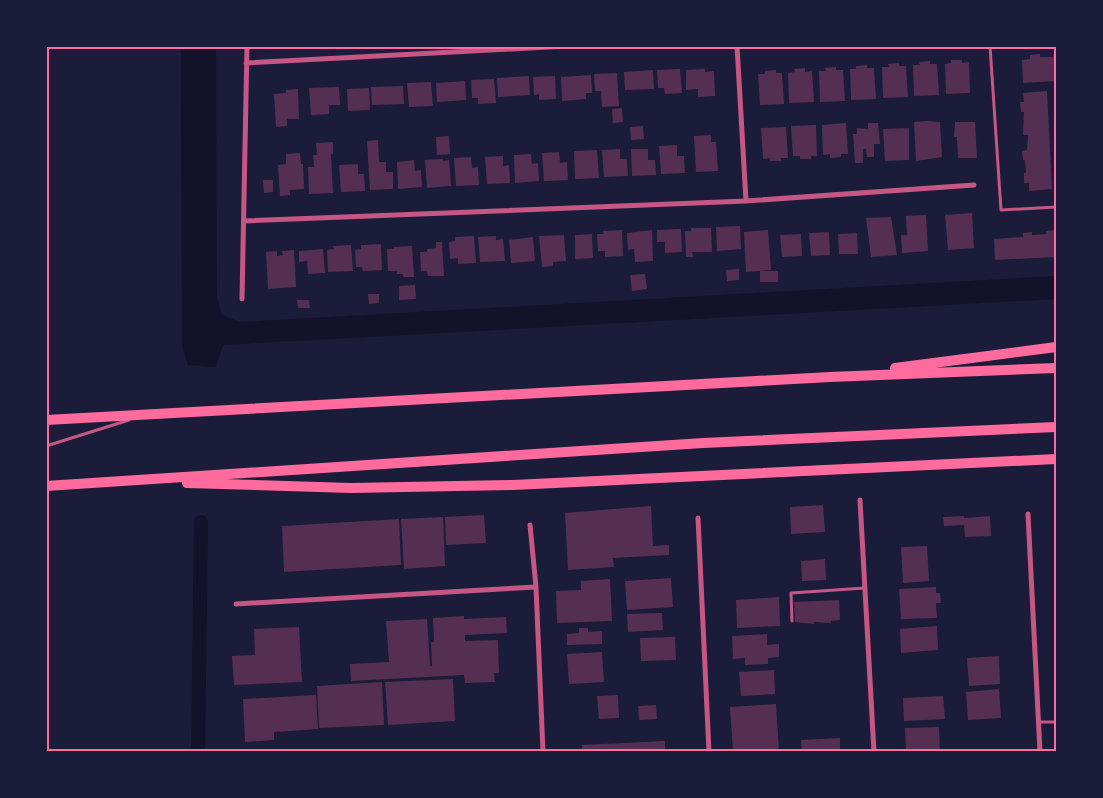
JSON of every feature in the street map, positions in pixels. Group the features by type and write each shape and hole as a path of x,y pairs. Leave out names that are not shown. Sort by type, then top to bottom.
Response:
{"highway":[{"path":"830,377 1056,346"},
{"path":"46,420 830,377 1056,368"},
{"path":"46,486 703,444 1056,427"},
{"path":"118,482 351,488 502,485 1056,459"}],"street":[{"path":"242,299 247,46"},
{"path":"246,63 567,46"},
{"path":"737,46 746,201"},
{"path":"244,221 746,201 974,185"},
{"path":"860,500 874,752"},
{"path":"1028,514 1040,752"},
{"path":"698,518 709,752"},
{"path":"530,525 536,587 543,752"},
{"path":"236,604 536,587"}],"lane":[{"path":"990,46 1001,210 1056,207"},
{"path":"46,446 148,414"},
{"path":"792,621 791,593 865,588"},
{"path":"1039,723 1056,723"}],"shaded area":[{"path":"181,47 216,47 217,298 222,315 240,322 1056,276 1056,299 223,345 216,367 188,365 182,346"}],"building":[{"path":"1056,53 1056,81 1023,83 1022,60 1030,59 1030,55 1040,54 1040,57 1053,57"},
{"path":"951,60 969,62 970,93 946,94 945,64 951,63"},
{"path":"930,61 930,64 937,64 939,95 914,96 913,65"},
{"path":"899,63 899,66 906,66 908,97 883,98 882,67"},
{"path":"867,65 867,68 874,68 876,99 851,100 850,69"},
{"path":"836,67 836,70 843,70 845,101 820,102 819,71"},
{"path":"805,68 805,72 812,71 814,102 789,103 788,73 795,72 794,69"},
{"path":"680,69 682,93 665,94 664,88 658,88 657,70"},
{"path":"705,69 705,72 714,71 715,96 698,97 698,89 686,90 686,70"},
{"path":"653,70 654,89 625,90 624,72"},
{"path":"776,70 776,73 782,73 784,104 760,105 758,74"},
{"path":"617,73 619,106 602,107 601,91 595,91 594,74"},
{"path":"591,75 592,93 586,93 586,99 562,101 561,77"},
{"path":"529,76 530,95 498,97 497,78"},
{"path":"555,76 556,99 539,100 539,94 534,95 533,77"},
{"path":"494,79 496,103 478,104 478,98 472,98 471,80"},
{"path":"465,81 466,100 437,102 436,83"},
{"path":"431,82 433,106 409,107 407,83"},
{"path":"403,86 404,104 372,105 371,87"},
{"path":"339,87 340,105 329,105 329,114 311,115 309,88"},
{"path":"369,88 370,110 348,111 347,89"},
{"path":"298,89 299,119 287,119 287,126 276,127 274,94"},
{"path":"1047,91 1052,189 1029,191 1029,183 1024,183 1024,173 1026,173 1022,151 1027,150 1028,135 1023,135 1024,112 1021,112 1020,102 1024,102 1023,93"},
{"path":"622,108 623,122 613,123 612,109"},
{"path":"914,122 940,122 942,157 916,161"},
{"path":"955,122 975,122 977,158 958,158 957,137 954,137"},
{"path":"846,123 848,154 830,158 830,154 823,155 822,125"},
{"path":"868,123 878,123 880,144 874,144 874,157 867,157 866,149 863,149 863,163 855,163 853,134 857,134 857,128 868,129"},
{"path":"816,125 817,156 811,156 811,159 800,159 800,156 793,156 791,126"},
{"path":"643,126 644,139 631,140 630,127"},
{"path":"786,127 788,158 781,158 781,161 763,159 761,128"},
{"path":"909,128 909,160 885,161 883,129"},
{"path":"711,135 711,142 716,142 718,171 696,172 694,136"},
{"path":"449,136 450,154 437,155 436,137"},
{"path":"378,140 379,162 386,162 386,172 393,172 393,189 370,190 367,141"},
{"path":"333,142 333,154 331,154 333,193 309,194 308,167 314,167 313,155 317,155 316,143"},
{"path":"677,145 677,156 684,156 685,173 661,174 659,146"},
{"path":"620,149 620,159 627,159 628,176 604,177 602,150"},
{"path":"631,149 648,149 648,160 655,160 656,175 632,176"},
{"path":"597,150 599,178 575,179 574,151"},
{"path":"559,152 560,163 567,162 568,180 544,181 542,153"},
{"path":"300,153 304,189 290,190 290,195 280,196 278,165 286,164 286,154"},
{"path":"531,154 532,164 538,163 539,181 515,183 514,155"},
{"path":"503,156 503,166 509,165 510,183 487,184 485,157"},
{"path":"471,157 472,168 478,167 479,185 456,186 454,158"},
{"path":"443,159 443,161 449,160 451,186 427,188 425,160"},
{"path":"414,160 415,171 421,170 422,187 398,189 397,162"},
{"path":"358,164 358,174 364,174 365,191 341,192 339,165"},
{"path":"263,180 273,180 273,192 264,193"},
{"path":"972,213 974,248 948,250 945,215"},
{"path":"926,215 928,251 902,253 901,235 907,235 906,216"},
{"path":"891,217 897,255 871,257 866,218"},
{"path":"740,226 741,249 717,251 716,227"},
{"path":"691,228 711,228 712,252 692,252 693,257 686,257 685,231 691,231"},
{"path":"681,229 682,252 665,253 665,242 657,242 657,230"},
{"path":"622,230 623,256 605,257 605,251 598,251 597,234 604,234 603,231"},
{"path":"652,230 653,261 635,262 634,249 628,250 627,233"},
{"path":"768,230 771,270 746,272 744,232"},
{"path":"1056,230 1056,257 995,260 994,239 1023,237 1023,233 1032,232 1032,235 1046,234 1046,231"},
{"path":"829,232 830,255 811,256 809,233"},
{"path":"857,233 858,254 839,254 838,234"},
{"path":"592,234 593,258 575,259 575,235"},
{"path":"801,234 802,256 782,257 780,235"},
{"path":"564,235 566,261 553,262 553,266 542,267 539,236"},
{"path":"474,236 476,263 458,264 458,258 450,259 449,242 455,241 455,237"},
{"path":"496,236 496,240 503,239 505,261 480,262 478,237"},
{"path":"533,237 535,261 511,263 509,240"},
{"path":"436,242 442,242 444,276 428,276 427,271 421,271 420,252 436,248"},
{"path":"381,244 382,270 363,271 362,267 356,267 355,250 361,249 361,245"},
{"path":"351,245 353,271 328,272 327,250 334,249 333,246"},
{"path":"412,246 414,277 403,277 403,274 397,274 397,271 388,271 387,249"},
{"path":"323,249 325,273 308,274 307,261 299,262 299,251"},
{"path":"294,250 296,287 268,289 266,252 277,251 277,256 283,255 282,251"},
{"path":"739,269 739,280 727,281 726,270"},
{"path":"760,271 778,271 778,282 760,282"},
{"path":"645,274 647,289 632,291 630,275"},
{"path":"415,285 416,299 399,300 399,286"},
{"path":"368,294 379,294 379,303 369,304"},
{"path":"297,300 309,300 310,308 298,308"},
{"path":"823,505 825,532 791,534 790,507"},
{"path":"651,506 653,546 669,545 669,555 613,558 614,567 568,570 565,513"},
{"path":"484,515 486,543 446,545 445,517"},
{"path":"964,516 964,518 990,516 991,536 965,537 964,525 944,526 943,517"},
{"path":"443,517 445,566 404,569 401,519"},
{"path":"399,519 401,565 284,572 282,526"},
{"path":"927,546 929,581 903,583 901,547"},
{"path":"825,559 826,580 802,581 801,561"},
{"path":"671,578 673,607 627,610 625,581"},
{"path":"610,579 612,621 557,623 556,591 581,590 581,581"},
{"path":"936,587 936,593 940,593 941,603 936,603 937,618 901,619 899,589"},
{"path":"779,597 780,626 737,628 736,600"},
{"path":"839,600 840,620 831,621 831,623 814,622 814,624 795,622 794,602"},
{"path":"662,613 663,630 628,632 627,614"},
{"path":"464,616 464,619 506,617 507,633 465,635 465,641 498,640 499,673 494,673 495,682 465,683 464,675 351,681 350,664 389,662 386,621 427,619 430,666 432,666 433,618"},
{"path":"937,626 938,650 901,653 900,629"},
{"path":"299,627 302,682 234,685 232,656 255,655 254,629"},
{"path":"579,628 588,628 588,632 602,631 602,644 567,645 567,634 579,633"},
{"path":"767,634 767,645 779,644 779,657 768,658 768,664 745,665 745,658 733,659 732,636"},
{"path":"675,637 676,660 641,661 640,638"},
{"path":"602,652 604,682 569,684 567,654"},
{"path":"999,656 1000,684 969,686 967,658"},
{"path":"774,670 775,694 741,696 739,672"},
{"path":"453,679 455,721 388,725 385,682"},
{"path":"382,682 384,725 319,728 317,686"},
{"path":"999,689 1001,718 968,720 966,692"},
{"path":"316,695 318,729 274,732 274,740 245,742 243,699"},
{"path":"618,695 619,718 599,719 597,696"},
{"path":"943,696 945,719 904,721 903,698"},
{"path":"776,704 779,752 733,752 730,707"},
{"path":"656,705 657,719 639,720 638,706"},
{"path":"939,727 940,752 906,752 905,728"},
{"path":"840,738 840,752 802,752 801,740"},
{"path":"665,741 665,752 582,752 582,745"}],"waterway":[{"path":"198,752 201,522"}]}
